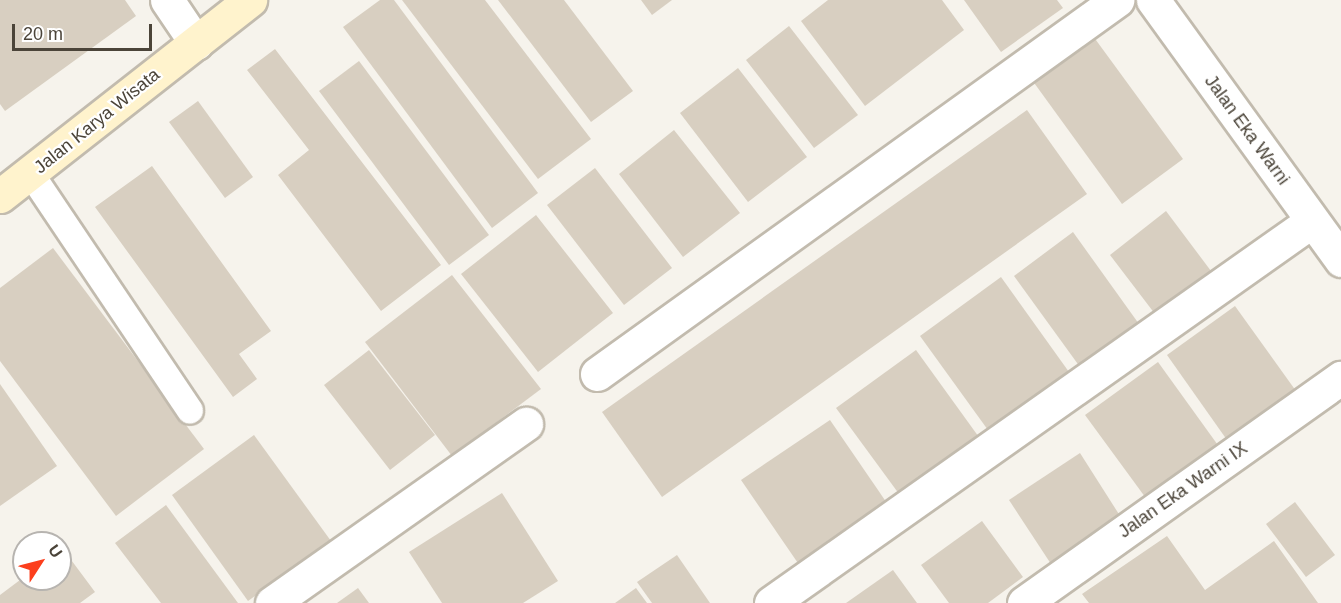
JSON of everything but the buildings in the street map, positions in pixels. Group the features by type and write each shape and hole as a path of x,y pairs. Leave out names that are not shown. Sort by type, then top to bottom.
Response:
{"street":[{"path":"167,0 196,43"},
{"name":"Jalan Karya Wisata","path":"0,196 31,174 250,0"},
{"path":"597,374 1117,0"},
{"name":"Jalan Eka Warni","path":"1153,0 1341,260"},
{"path":"771,603 1311,221"},
{"name":"Jalan Eka Warni IX","path":"1024,603 1341,378"},
{"path":"272,603 526,424"}],"lane":[{"path":"31,174 190,411"}]}
